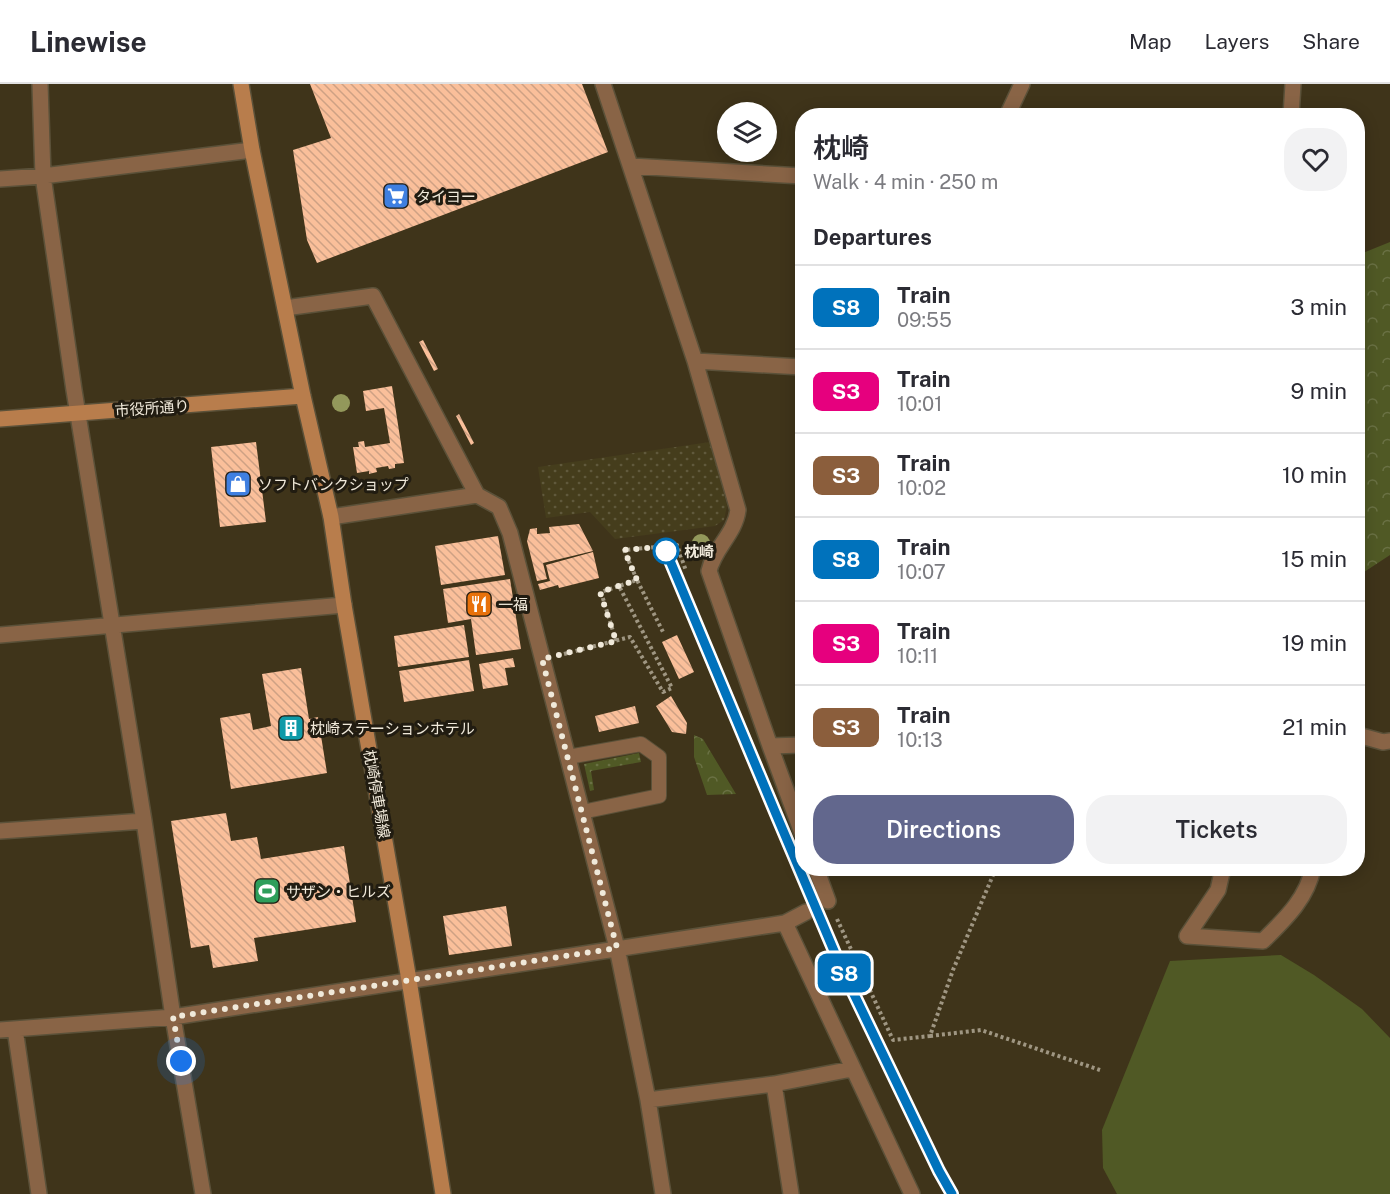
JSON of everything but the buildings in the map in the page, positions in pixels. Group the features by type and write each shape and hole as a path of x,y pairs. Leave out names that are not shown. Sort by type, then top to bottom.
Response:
{"main road":[{"name":"枕崎停車場線","path":"242,84 252,150 331,518 443,1194"},
{"name":"市役所通り","path":"0,419 303,396"}],"street":[{"path":"40,84 43,176 77,413 203,1194"},
{"path":"603,84 695,361 738,510 736,522 711,560 709,571 795,814"},
{"path":"1011,108 1023,84"},
{"path":"1292,108 1293,84"},
{"path":"0,179 43,176 252,150"},
{"path":"631,166 795,177"},
{"path":"285,308 373,296 477,495 499,507 510,532 617,948 648,1100 663,1194"},
{"path":"695,361 795,367"},
{"path":"331,518 477,495"},
{"path":"0,635 344,605"},
{"path":"1365,737 1383,742 1390,741"},
{"path":"770,746 795,745"},
{"path":"0,831 144,821"},
{"path":"819,876 828,901"},
{"path":"1221,876 1218,890 1187,936 1263,941 1295,907 1312,876"},
{"path":"39,1194 8,1030 173,1017 785,923 806,912"},
{"path":"785,923 912,1194"},
{"path":"648,1100 774,1084 852,1069"},
{"path":"774,1084 791,1194"}],"lane":[{"path":"568,757 641,744 659,756 659,796 582,812"}],"path":[{"path":"664,634 624,550 677,545 687,573"},
{"path":"616,641 600,592 637,580"},
{"path":"542,659 630,637 663,692 672,688 619,586"},
{"path":"930,1036 953,969 993,876"},
{"path":"828,901 893,1040 981,1030 1100,1070"}],"green space":[{"path":"1390,242 1390,555 1365,571 1365,252"},
{"path":"694,735 703,739 736,794 707,795 694,757"},
{"path":"639,753 641,762 591,771 594,790 590,791 584,764"},
{"path":"1281,955 1362,1009 1390,1038 1390,1194 1117,1194 1103,1168 1102,1130 1170,961"}],"sand":[{"path":"710,442 727,506 724,520 715,526 615,539 590,512 546,518 538,467"}],"tunnel":[{"path":"806,912 828,901"}],"railway":[{"path":"666,551 795,859"},
{"path":"802,876 840,965 952,1194"}],"train":[{"name":"S8","path":"666,551 795,859"},
{"name":"S8","path":"802,876 840,965 952,1194"}],"place":[{"name":"タイヨー","path":"396,196"},
{"name":"ソフトバンクショップ","path":"238,484"},
{"name":"枕崎","path":"666,551"},
{"name":"一福","path":"479,604"},
{"name":"枕崎ステーションホテル","path":"291,728"},
{"name":"サザン・ヒルズ","path":"267,891"}],"route":[{"path":"181,1061 173,1017 617,948 542,659 616,641 600,592 637,580 624,550 659,547 666,551"}]}
